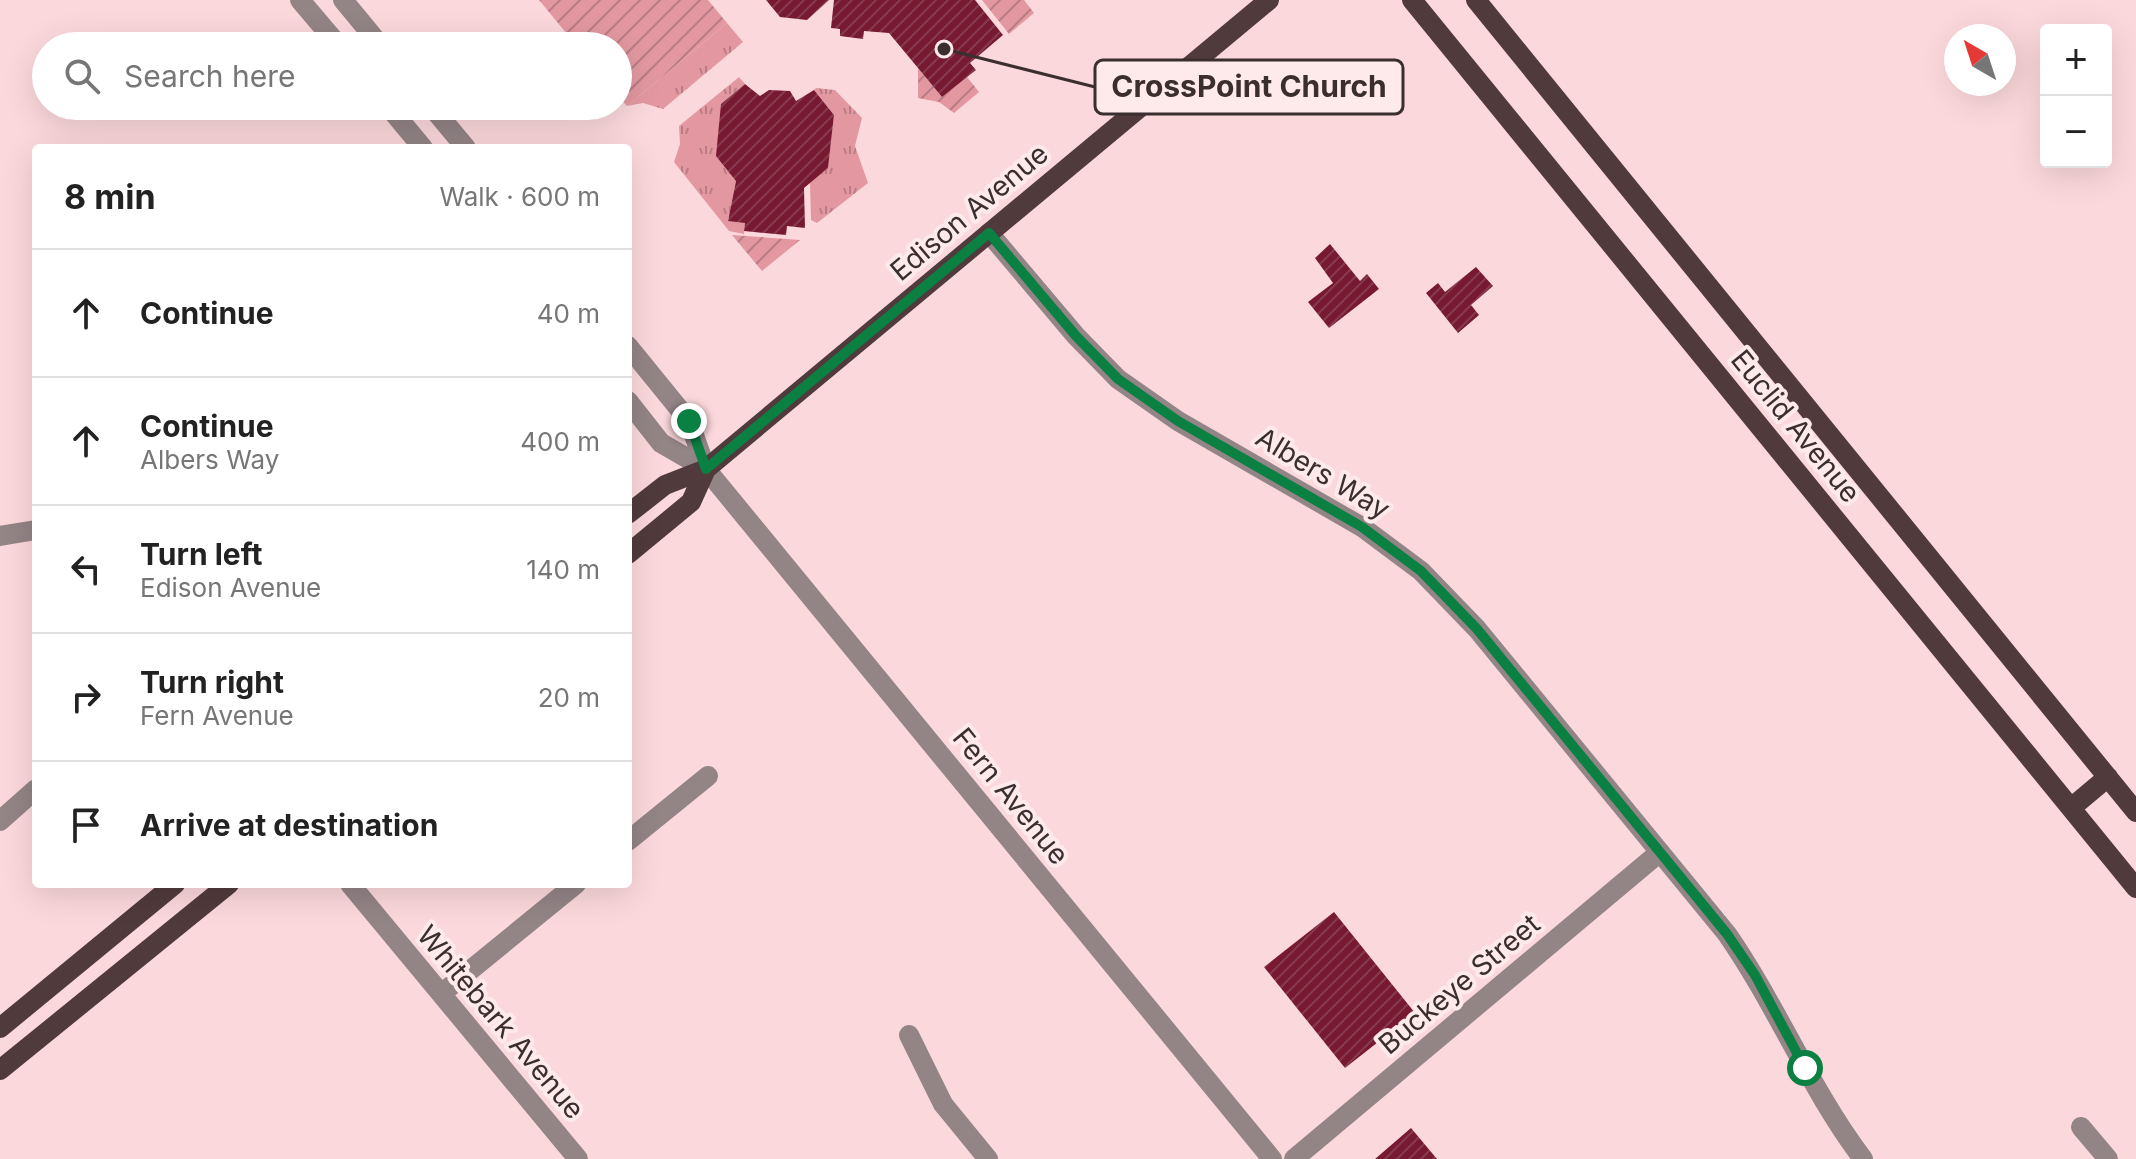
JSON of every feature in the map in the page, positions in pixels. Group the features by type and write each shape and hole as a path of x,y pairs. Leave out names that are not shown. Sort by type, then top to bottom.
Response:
{"main road":[{"name":"Edison Avenue","path":"632,511 665,485 706,469 1269,0"},
{"name":"Euclid Avenue","path":"1412,0 2136,888"},
{"name":"Euclid Avenue","path":"1476,0 2136,812"},
{"name":"Edison Avenue","path":"632,551 691,502 706,469"},
{"path":"2071,808 2108,777"},
{"path":"0,1028 170,888"},
{"path":"0,1070 224,888"}],"street":[{"path":"300,0 327,32"},
{"path":"343,0 369,32"},
{"path":"400,120 420,144"},
{"path":"443,120 463,144"},
{"name":"Albers Way","path":"989,233 1076,336 1118,379 1178,421 1362,527 1421,571 1477,629 1660,852 1755,975 1805,1068 1863,1159"},
{"name":"Fern Avenue","path":"632,351 689,421 706,469 1272,1159"},
{"name":"Fern Avenue","path":"632,406 661,443 706,469"},
{"path":"0,536 32,531"},
{"path":"632,838 708,776"},
{"path":"0,821 32,793"},
{"name":"Buckeye Street","path":"1294,1159 1660,852"},
{"name":"Whitebark Avenue","path":"353,888 578,1159"},
{"path":"441,994 571,888"},
{"path":"909,1035 943,1104 988,1159"},
{"path":"2081,1127 2108,1159"}],"green space":[{"path":"539,0 708,0 727,23 632,102 632,32 565,32"},
{"path":"982,0 1024,0 1034,13 1009,34"},
{"path":"727,23 743,42 663,109 643,103 632,105 632,102"},
{"path":"918,68 942,97 967,77 979,92 954,113 939,102 918,98"},
{"path":"739,77 745,84 721,104 736,181 728,220 745,222 744,234 729,231 674,162 680,144 679,126"},
{"path":"814,90 835,90 862,118 855,146 868,183 817,223 811,220 810,183 828,167 834,115"},
{"path":"732,235 800,240 762,271"}],"building":[{"path":"766,0 829,0 807,20 780,17"},
{"path":"834,0 975,0 1003,35 970,63 976,70 942,97 889,33 864,31 863,39 840,36 840,29 831,28"},
{"path":"745,84 760,96 769,90 790,91 796,101 814,90 834,115 828,168 804,188 805,228 787,226 786,235 744,231 745,223 728,221 736,181 716,156 721,104"},
{"path":"1330,244 1360,281 1367,274 1379,289 1329,328 1308,302 1333,283 1315,258"},
{"path":"1476,267 1493,286 1471,305 1479,315 1458,333 1426,293 1438,283 1445,292"},
{"path":"1334,912 1415,1013 1345,1068 1264,967"},
{"path":"1411,1128 1437,1159 1375,1159"}],"place":[{"name":"CrossPoint Church","path":"944,49"}],"route":[{"path":"689,421 706,469 989,233 1076,336 1118,379 1178,421 1362,527 1421,571 1451,601 1727,934 1755,975 1805,1068"}]}
